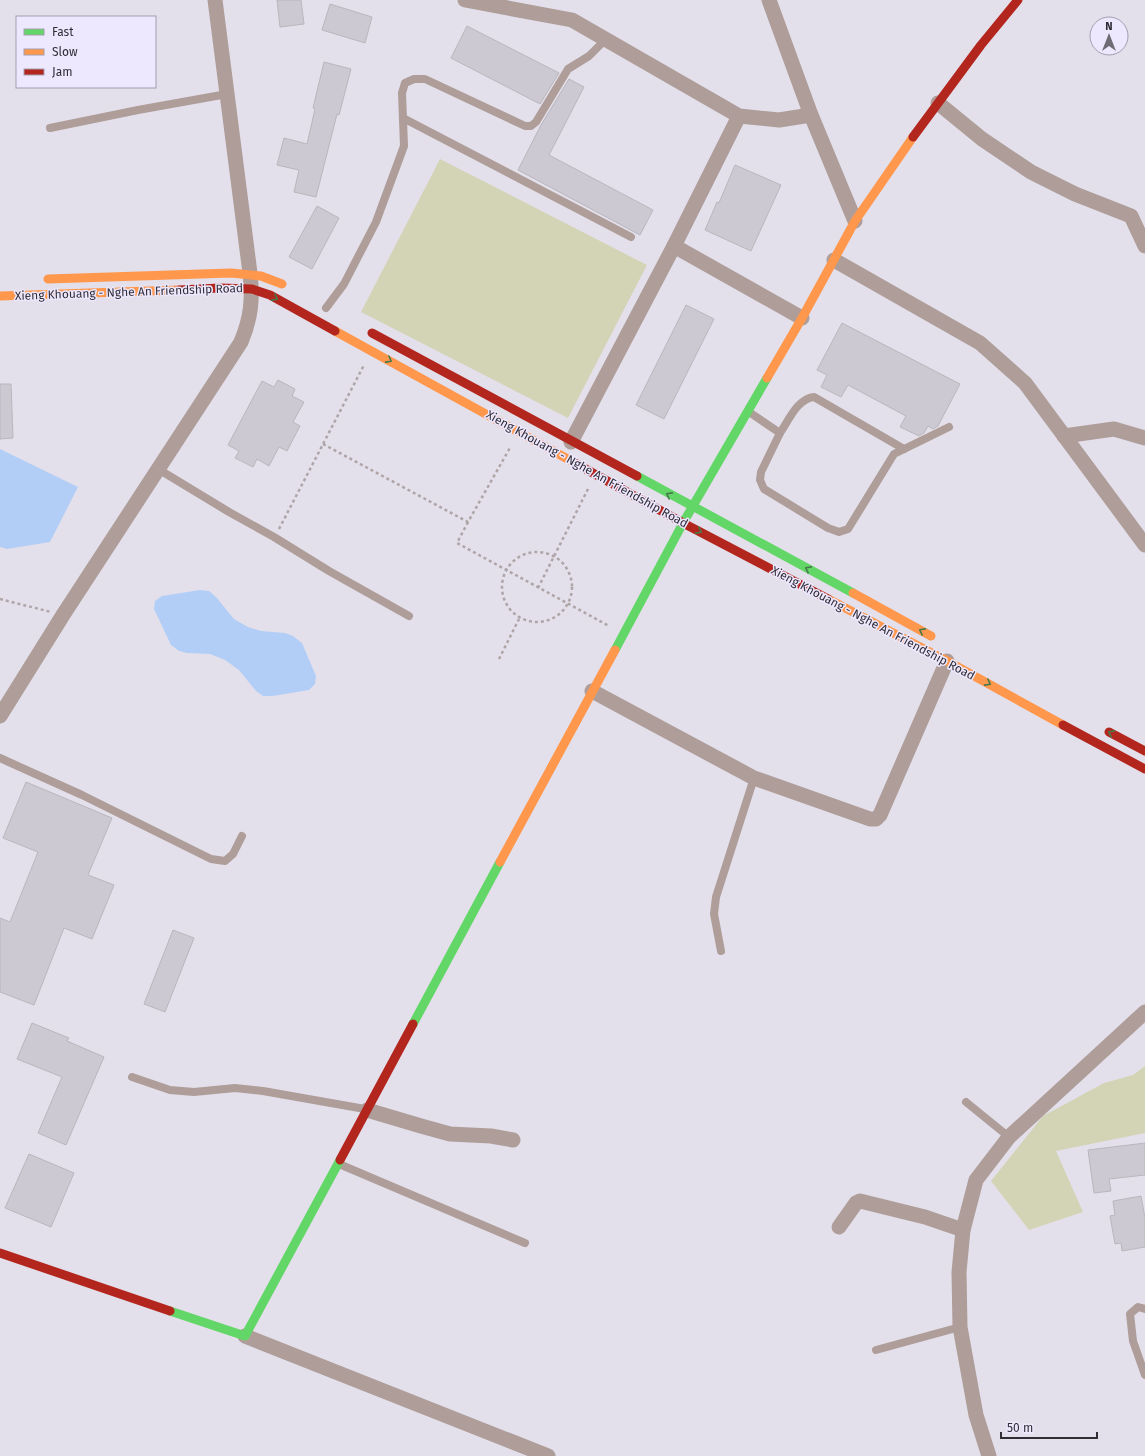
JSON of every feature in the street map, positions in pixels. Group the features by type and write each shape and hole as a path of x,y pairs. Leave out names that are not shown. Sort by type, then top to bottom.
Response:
{"street":[{"path":"0,716 63,615 242,342 248,327 251,311 252,289 215,0"},
{"path":"465,0 572,20 739,116 779,120 812,116"},
{"path":"769,0 812,116 855,221"},
{"path":"245,1336 692,507 802,318 855,221 938,103 981,45 1018,0"},
{"path":"938,103 982,139 1031,172 1075,194 1130,216 1145,246"},
{"path":"571,442 674,246 739,116"},
{"path":"674,246 802,318"},
{"path":"834,260 980,344 1025,383 1145,545"},
{"name":"Xieng Khouang - Nghe An Friendship Road","path":"39,280 250,273 268,278 287,287"},
{"name":"Xieng Khouang - Nghe An Friendship Road","path":"0,296 220,288 252,289 270,295 684,523 947,661 1145,769"},
{"name":"Xieng Khouang - Nghe An Friendship Road","path":"361,327 936,639"},
{"path":"1064,436 1114,429 1145,438"},
{"path":"592,692 754,778 876,819 880,815 947,661"},
{"path":"1103,729 1145,751"},
{"path":"989,1456 976,1415 960,1327 959,1272 963,1230 976,1180 1009,1137 1145,1012"},
{"path":"367,1110 450,1134 491,1136 514,1140"},
{"path":"839,1227 856,1203 860,1201 925,1217 963,1230"},
{"path":"0,1253 245,1336 548,1456"}],"lane":[{"path":"326,308 344,284 376,222 404,146 402,93 405,83 414,79 425,79 525,126 531,126 536,122 568,69 589,56 606,39"},
{"path":"50,128 227,94"},
{"path":"403,118 631,237"},
{"path":"904,449 814,397 806,398 800,403 780,433 761,472 760,480 764,489 828,528 839,532 848,529 894,454 950,427"},
{"path":"748,412 780,433"},
{"path":"158,469 329,571 410,616"},
{"path":"0,758 82,795 211,860 225,861 233,854 242,836"},
{"path":"721,951 714,914 716,897 754,778"},
{"path":"132,1077 170,1090 194,1092 235,1088 263,1091 367,1110"},
{"path":"966,1102 1009,1137"},
{"path":"338,1163 525,1243"},
{"path":"1145,1308 1138,1307 1130,1314 1133,1341 1145,1375"},
{"path":"876,1350 960,1327"}],"path":[{"path":"274,537 372,351"},
{"path":"519,432 457,543 623,634"},
{"path":"323,444 468,522"},
{"path":"538,588 595,474"},
{"path":"532,552 544,552 554,556 563,563 569,572 572,583 572,594 568,604 561,613 552,620 541,623 530,622 519,618 510,612 504,602 501,592 501,581 505,570 512,561 522,555 532,552"},
{"path":"0,599 63,615"},
{"path":"499,659 519,618"}],"green space":[{"path":"440,159 647,265 568,418 361,312"},
{"path":"1145,1066 1145,1133 1056,1151 1083,1212 1029,1230 991,1181 1043,1116 1104,1083 1133,1075"}],"water":[{"path":"0,449 78,487 50,542 7,549 0,547"},
{"path":"200,590 209,591 216,597 234,619 248,627 261,631 285,633 293,636 302,643 316,676 315,684 309,690 273,696 263,696 256,691 239,670 225,660 210,654 187,653 179,651 171,645 154,609 155,601 162,596"}],"building":[{"path":"277,0 301,0 304,24 280,27"},
{"path":"330,4 372,17 365,43 322,30"},
{"path":"467,26 559,73 540,104 451,58"},
{"path":"324,62 351,69 339,115 337,114 316,197 294,192 299,170 277,165 284,138 307,144 315,109 313,108"},
{"path":"569,79 584,87 549,155 653,210 640,235 518,170 541,125"},
{"path":"735,165 781,185 751,251 705,230 717,202 719,203"},
{"path":"317,206 339,218 312,269 289,257"},
{"path":"686,305 714,319 664,419 636,405"},
{"path":"842,323 960,384 938,426 933,429 928,426 924,433 919,436 900,427 906,416 848,385 841,397 821,387 827,375 817,370"},
{"path":"278,380 295,389 292,396 304,402 293,422 300,426 287,451 279,447 269,466 257,459 253,467 235,458 239,451 228,445 262,381 274,387"},
{"path":"0,384 11,384 13,438 0,439"},
{"path":"26,782 112,818 88,875 114,885 92,939 64,928 34,1005 0,992 0,918 10,922 38,852 3,838"},
{"path":"173,930 194,938 165,1012 144,1004"},
{"path":"32,1023 69,1038 67,1041 104,1057 66,1145 38,1133 62,1077 17,1059"},
{"path":"1145,1143 1145,1175 1109,1179 1111,1191 1094,1193 1088,1150"},
{"path":"29,1154 74,1173 51,1227 5,1208"},
{"path":"1141,1196 1145,1218 1145,1247 1122,1251 1121,1243 1115,1244 1110,1216 1115,1215 1113,1201"}],"traffic: fast":[{"path":"615,650 683,523 767,378"},
{"path":"637,476 853,593"},
{"path":"413,1024 500,862"},
{"path":"170,1311 245,1336 340,1160"}],"traffic: slow":[{"path":"767,378 855,221 913,137"},
{"path":"48,279 231,273 261,276 282,284"},
{"path":"0,296 179,290"},
{"path":"335,331 573,462"},
{"path":"853,593 931,636"},
{"path":"828,599 947,661 1063,725"},
{"path":"500,862 615,650"}],"traffic: jam":[{"path":"913,137 981,45 1018,0"},
{"path":"179,290 220,288 252,289 270,295 335,331"},
{"path":"372,333 637,476"},
{"path":"573,462 683,523 828,599"},
{"path":"1063,725 1145,769"},
{"path":"1109,732 1145,751"},
{"path":"340,1160 413,1024"},
{"path":"0,1253 170,1311"}]}
